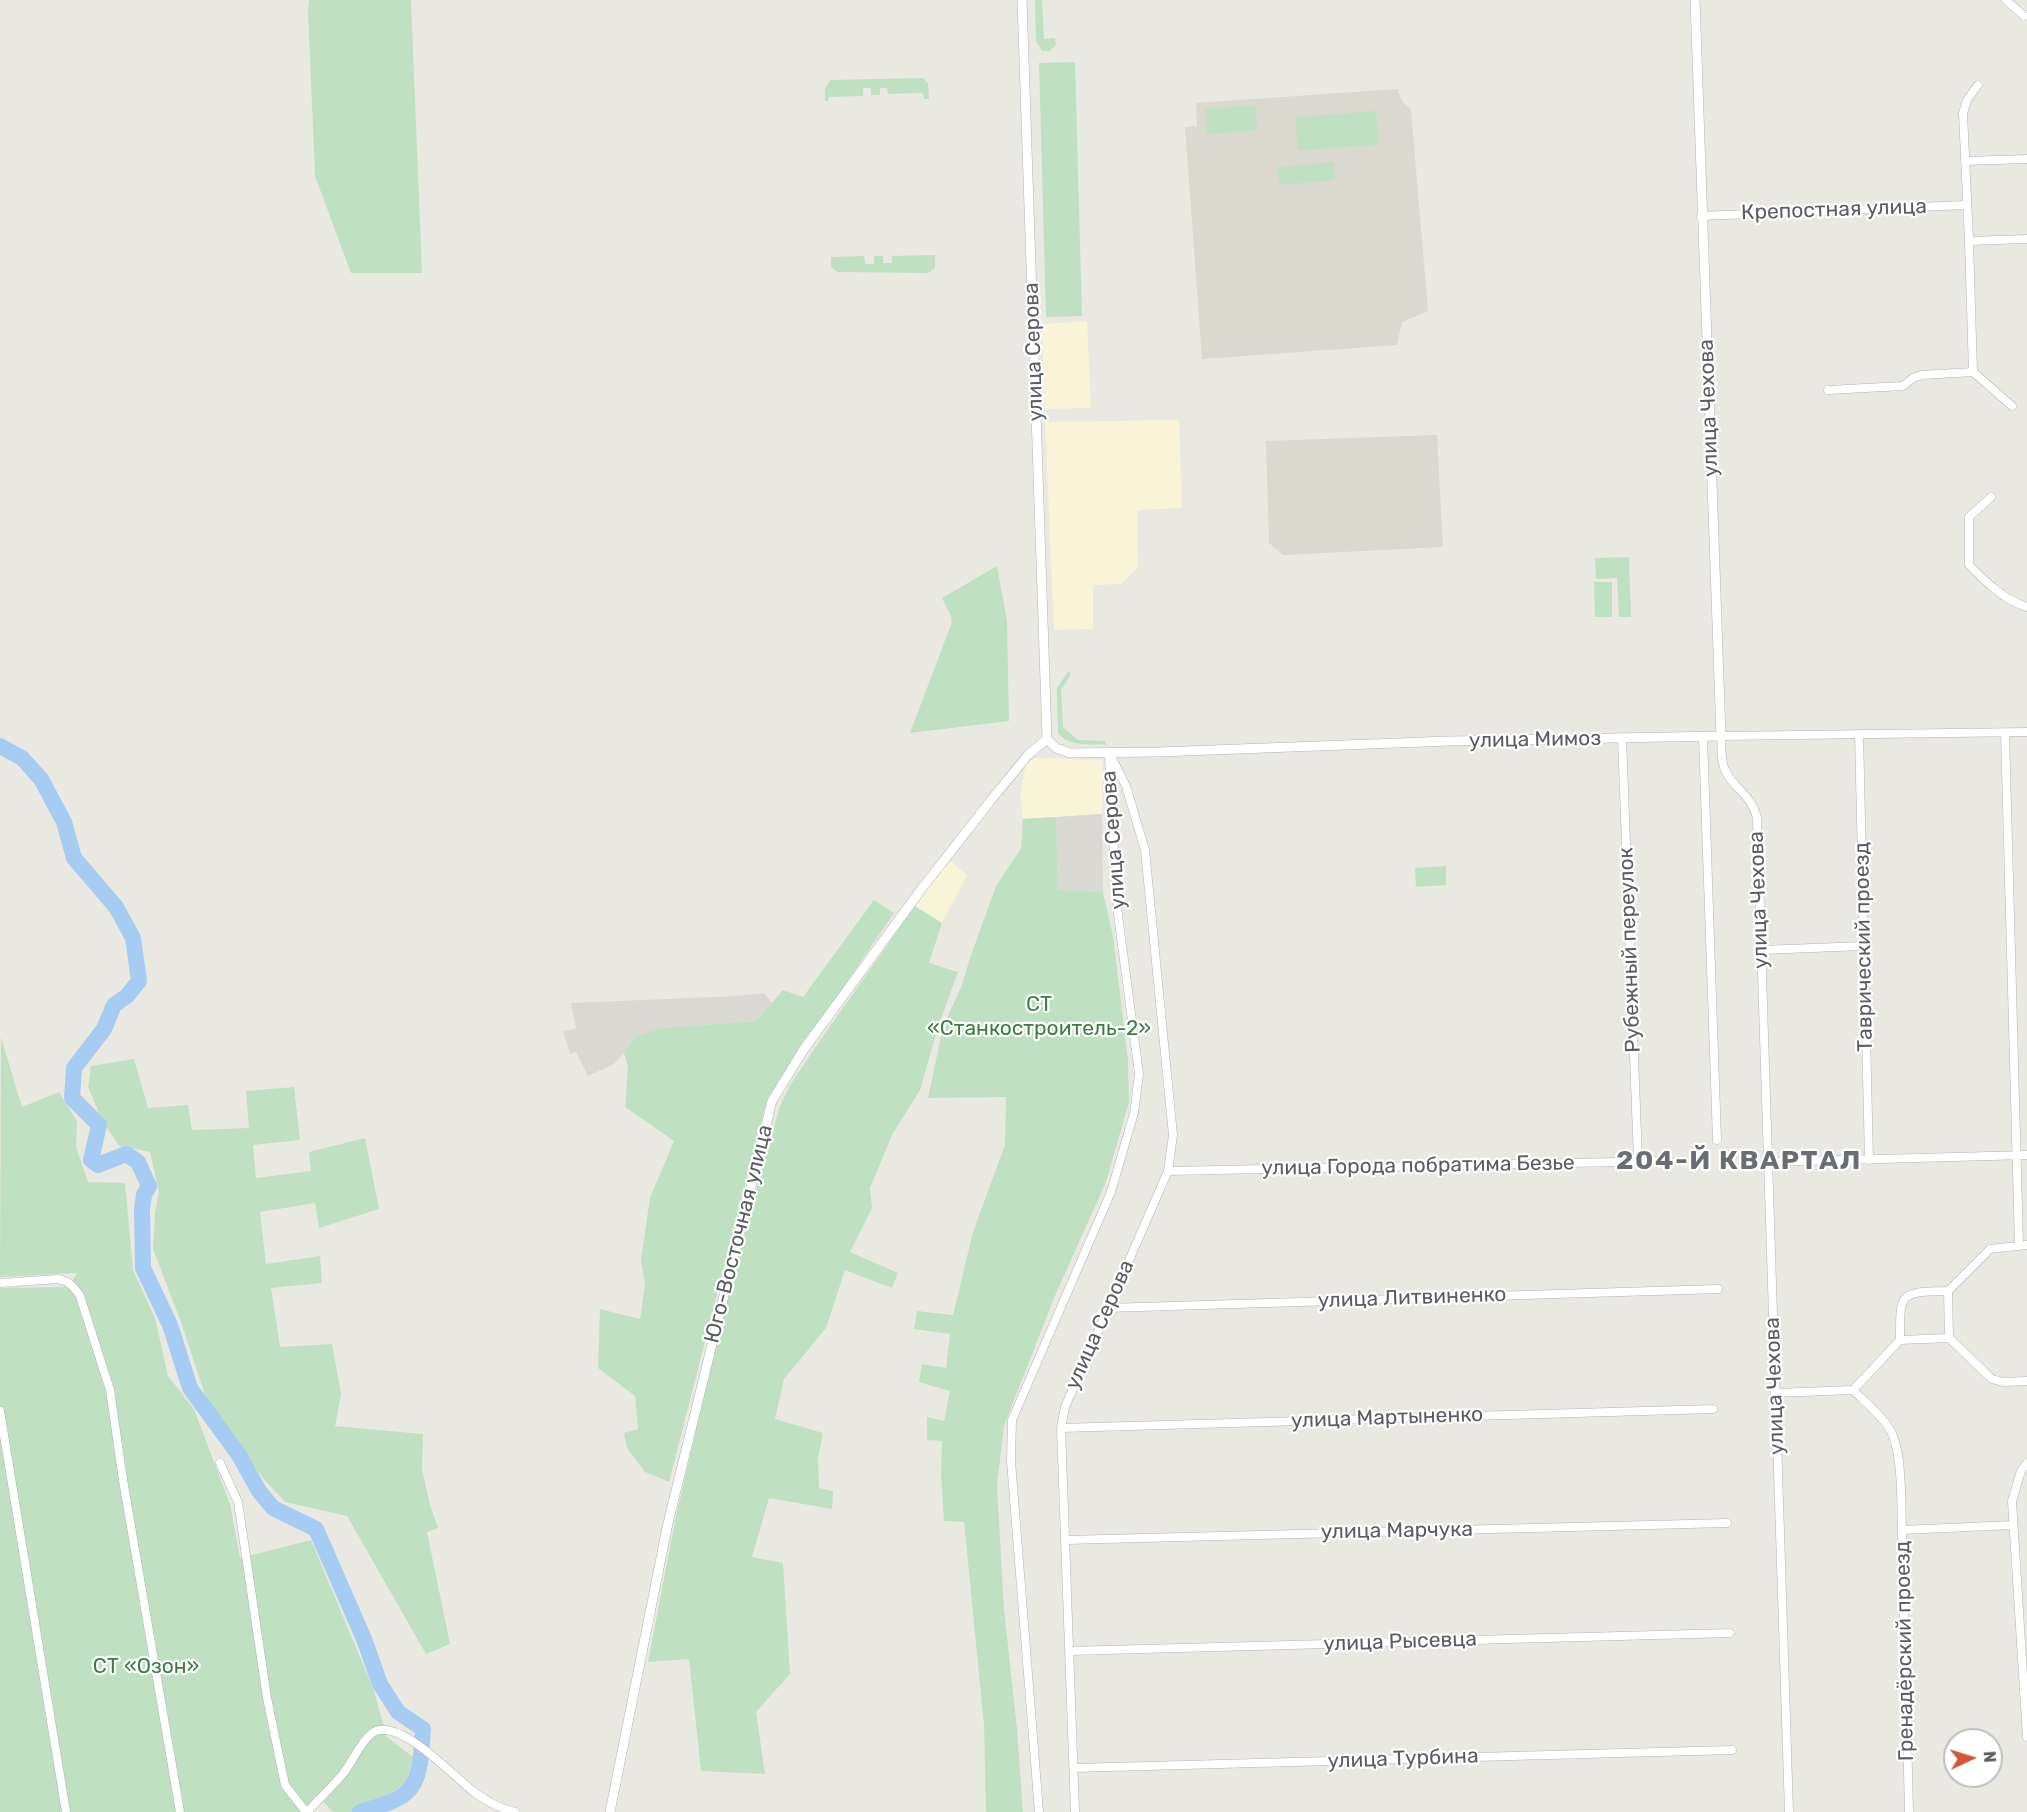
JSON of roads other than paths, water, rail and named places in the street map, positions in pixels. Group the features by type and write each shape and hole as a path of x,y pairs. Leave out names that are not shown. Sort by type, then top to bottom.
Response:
{"street":[{"name":"улица Серова","path":"1022,0 1047,739"},
{"name":"улица Чехова","path":"1695,0 1722,761 1725,771 1754,807 1756,818 1789,1812"},
{"path":"2006,0 2024,16"},
{"path":"1973,372 1963,113 1967,100 1978,85"},
{"path":"1965,161 2027,159"},
{"name":"Крепостная улица","path":"1701,216 1967,205"},
{"path":"1969,241 2027,239"},
{"path":"1828,390 1903,386 1913,378 1922,375 1973,372 2012,406"},
{"path":"1991,498 1968,517 1969,565 2015,604 2027,608"},
{"name":"улица Мимоз","path":"1047,739 1056,748 1070,753 1421,742 2027,732"},
{"path":"1775,1394 1853,1390 1900,1340 1900,1308 1907,1295 1916,1292 1948,1291 1990,1249 2023,1245 2017,1154 2005,733"},
{"name":"Таврический проезд","path":"1859,734 1869,1160"},
{"path":"1703,737 1717,1140"},
{"name":"Рубежный переулок","path":"1622,738 1638,1161"},
{"name":"Юго-Восточная улица","path":"610,1812 668,1523 772,1101 804,1049 924,886 1028,755 1047,739"},
{"name":"улица Серова","path":"1075,1812 1061,1428 1065,1407 1168,1171 1173,1135 1145,850 1126,786 1109,752"},
{"name":"улица Серова","path":"1039,1812 1011,1461 1012,1420 1111,1192 1134,1113 1140,1074 1117,907 1109,752"},
{"path":"1761,950 1864,946"},
{"path":"1768,1162 2027,1155"},
{"name":"улица Города побратима Безье","path":"1168,1171 1668,1161"},
{"path":"0,1283 59,1279 74,1286 80,1296 110,1390 123,1480 180,1812"},
{"name":"улица Литвиненко","path":"1107,1308 1718,1288"},
{"path":"1948,1291 1948,1338"},
{"path":"1900,1340 1948,1338 1992,1379 2003,1382 2027,1381"},
{"path":"1853,1390 1890,1429 1896,1444 1902,1530"},
{"name":"улица Мартыненко","path":"1061,1428 1713,1408"},
{"path":"0,1411 66,1812"},
{"path":"220,1463 238,1502 267,1698 285,1785 306,1812 343,1774 365,1740 373,1732 383,1729 398,1732 416,1743 475,1793 508,1811 515,1812"},
{"path":"2027,1464 2020,1471 2012,1501 2023,1620 2027,1737"},
{"name":"улица Марчука","path":"1066,1540 1727,1523"},
{"name":"Гренадёрский проезд","path":"1909,1812 1902,1530 2013,1525"},
{"name":"улица Рысевца","path":"1070,1651 1730,1633"},
{"name":"улица Турбина","path":"1074,1768 1732,1750"}],"waterway":[{"path":"0,746 22,758 41,779 64,822 74,858 116,907 133,938 139,981 127,996 114,1005 104,1029 74,1068 72,1098 99,1125 91,1160 98,1165 126,1154 138,1162 149,1186 144,1195 142,1209 143,1268 170,1325 190,1388 239,1455 259,1491 273,1508 316,1529 364,1639 380,1684 398,1712 423,1729 420,1765 412,1787 394,1801 360,1812"}],"district":[{"name":"204-Й КВАРТАЛ","path":"1739,1161"}],"park label":[{"name":"СТ «Станкостроитель-2»","path":"1039,1017"},
{"name":"СТ «Озон»","path":"146,1667"}]}
